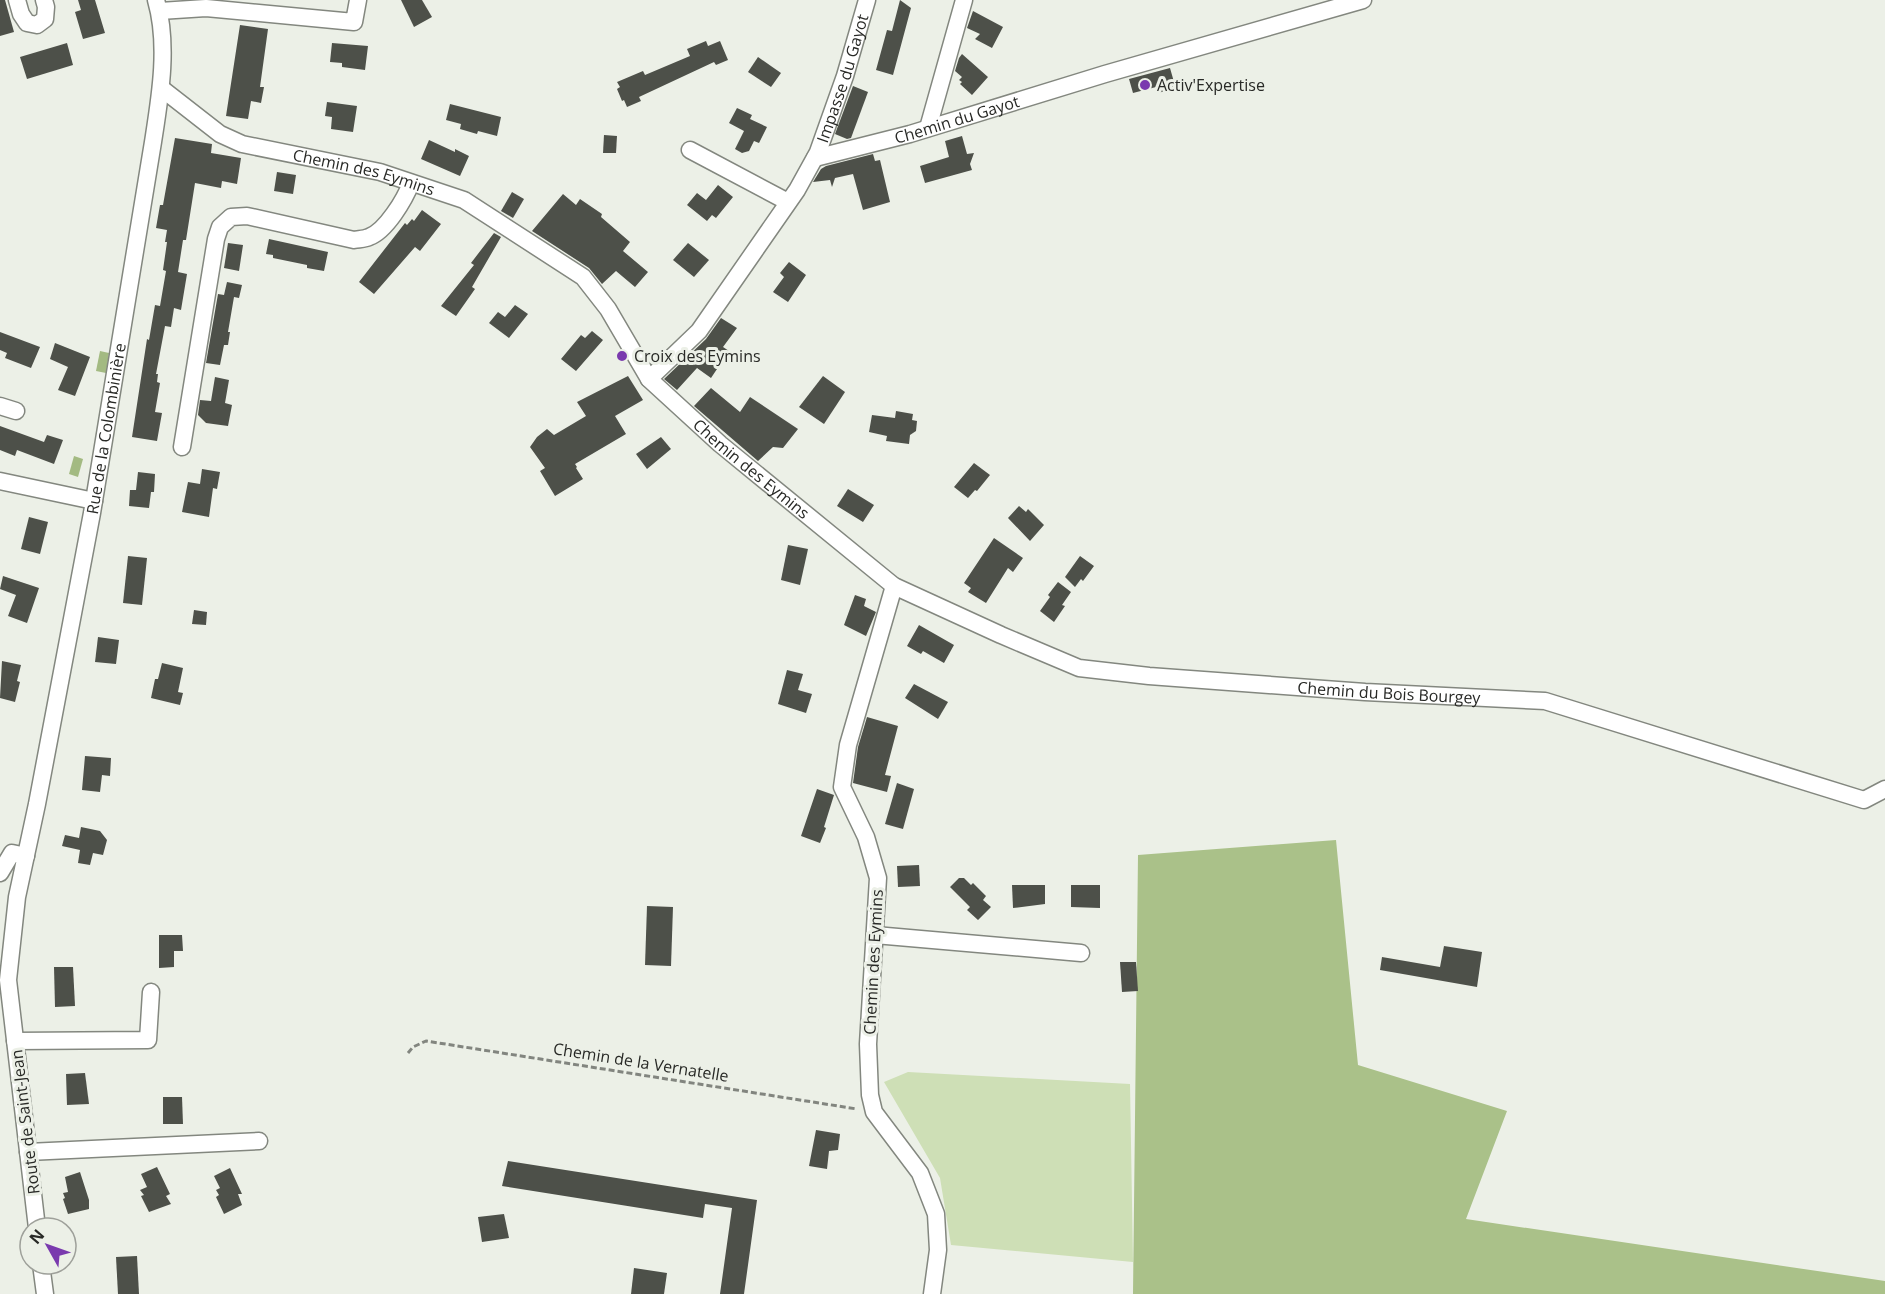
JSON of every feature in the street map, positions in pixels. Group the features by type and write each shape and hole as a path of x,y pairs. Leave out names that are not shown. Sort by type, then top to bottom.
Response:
{"street":[{"path":"17,0 21,14 27,23 37,25 45,19 44,0"},
{"path":"158,5 354,22 358,0"},
{"name":"Impasse du Gayot","path":"815,158 845,76 867,0"},
{"path":"928,128 964,0"},
{"name":"Chemin du Gayot","path":"815,158 928,128 1105,74 1363,0"},
{"name":"Rue de la Colombinière","path":"4,979 17,897 94,501 132,274 161,88 162,28 158,5"},
{"name":"Chemin des Eymins","path":"161,88 220,134 242,144 380,172 464,200 583,277 608,309 649,379 720,444 894,586 848,745 842,787 866,837 878,878 868,1044 870,1095 874,1112"},
{"path":"690,150 788,202"},
{"path":"649,379 699,331 788,202 815,158"},
{"path":"182,447 216,239 220,227 231,217 247,216 354,240 371,237 384,226 399,207 411,183"},
{"path":"0,482 94,501"},
{"name":"Chemin du Bois Bourgey","path":"894,586 991,631 1079,668 1149,676 1365,693 1545,700 1864,800 1885,789"},
{"path":"0,873 12,853 26,855"},
{"path":"875,935 1081,953"},
{"name":"Route de Saint-Jean","path":"4,979 15,1041 36,1216"},
{"path":"15,1041 148,1040 151,992"},
{"path":"874,1112 920,1173 936,1214 938,1250 933,1294"},
{"path":"28,1152 259,1142"},
{"path":"43,1276 45,1294"}],"path":[{"name":"Chemin de la Vernatelle","path":"408,1053 413,1047 426,1041 874,1112"}],"shaded area":[{"path":"100,351 109,353 106,373 96,371"},
{"path":"74,456 83,459 78,477 69,474"},
{"path":"1336,840 1358,1065 1507,1111 1466,1219 1885,1281 1885,1294 1133,1294 1138,855"},
{"path":"908,1072 1130,1084 1133,1262 951,1245 940,1178 884,1082"}],"building":[{"path":"0,0 5,0 14,32 0,36"},
{"path":"78,0 95,0 105,33 83,39 75,12 81,10"},
{"path":"401,0 422,0 432,17 414,27"},
{"path":"900,0 911,8 893,75 876,70 887,30 892,31"},
{"path":"973,11 1003,27 992,48 975,39 980,34 967,28"},
{"path":"240,25 268,29 260,87 264,87 261,103 251,101 248,119 226,116"},
{"path":"706,41 708,46 720,41 728,60 716,65 714,62 639,97 641,101 627,107 624,100 622,101 617,82 643,71 645,75 690,56 687,49"},
{"path":"67,43 73,65 27,79 20,57"},
{"path":"332,43 368,46 365,70 342,67 342,63 330,62"},
{"path":"962,54 988,77 972,95 960,84 962,82 959,80 962,77 955,71"},
{"path":"758,57 781,73 771,87 748,72"},
{"path":"1170,68 1176,89 1157,93 1156,87 1133,93 1129,79"},
{"path":"853,86 868,92 851,138 847,139 835,134"},
{"path":"327,102 357,106 353,132 331,129 332,117 325,116"},
{"path":"450,104 501,117 497,136 460,129 461,124 446,120"},
{"path":"737,108 752,115 750,119 767,127 759,143 754,141 749,151 742,153 735,149 744,131 729,123"},
{"path":"604,135 617,136 616,153 603,153"},
{"path":"962,136 967,154 974,153 970,164 972,170 925,183 920,166 949,157 945,141"},
{"path":"175,138 212,144 211,153 241,158 237,184 222,181 221,188 195,183 186,240 183,240 178,272 187,274 181,310 174,308 171,327 165,326 156,374 158,374 157,382 160,383 155,412 162,413 157,441 132,437 147,339 149,340 155,305 160,306 166,271 163,270 167,230 156,228 160,205 163,205"},
{"path":"429,140 469,156 460,176 421,159"},
{"path":"873,154 875,161 880,160 890,202 863,210 853,174 835,178 832,187 830,180 813,182 821,169 826,166"},
{"path":"277,172 296,175 293,194 274,191"},
{"path":"718,185 733,197 716,218 712,215 707,221 687,205 697,193 706,200"},
{"path":"512,192 524,199 513,218 501,211"},
{"path":"563,194 576,205 580,199 602,214 601,217 630,242 623,251 648,272 635,287 616,271 602,284 589,268 532,231"},
{"path":"422,210 441,224 420,251 415,247 374,294 359,282 405,223 407,225 412,219 414,221"},
{"path":"494,233 501,237 472,287 475,289 456,316 441,306 474,265 471,263"},
{"path":"269,239 328,252 324,271 307,268 307,265 273,258 273,255 266,254"},
{"path":"228,243 243,245 239,271 224,268"},
{"path":"688,243 709,260 694,277 673,260"},
{"path":"789,262 806,275 788,302 773,292 784,277 780,273"},
{"path":"227,282 242,285 239,298 234,297 228,345 224,345 220,365 206,363 218,294 224,295"},
{"path":"515,305 528,314 509,338 489,323 498,312 505,317"},
{"path":"721,318 737,328 723,347 729,351 711,378 697,368 677,390 664,379 706,339"},
{"path":"592,331 603,340 576,371 561,359 581,335 585,338"},
{"path":"0,332 40,347 31,368 5,358 7,353 0,350"},
{"path":"55,343 90,357 75,396 58,390 68,367 50,359"},
{"path":"628,376 643,400 615,416 626,434 575,464 583,479 555,496 540,471 545,468 530,447 547,429 554,435 586,416 577,402"},
{"path":"823,376 845,392 824,424 799,407"},
{"path":"215,377 229,380 225,403 232,405 228,426 206,423 198,415 200,400 211,401"},
{"path":"711,388 740,412 750,397 798,429 783,448 773,447 758,461 694,406"},
{"path":"896,411 913,414 912,420 917,421 916,431 910,435 909,444 886,441 887,436 869,432 872,415 895,418"},
{"path":"0,426 44,442 47,435 63,440 54,464 17,450 15,456 0,450"},
{"path":"661,437 671,449 647,469 636,454"},
{"path":"974,463 990,475 968,498 954,487"},
{"path":"202,469 220,472 217,489 213,488 209,517 182,512 188,482 200,484"},
{"path":"138,472 155,474 154,492 151,492 149,508 129,506 130,490 136,490"},
{"path":"848,489 874,505 863,522 837,506"},
{"path":"1019,506 1026,512 1028,509 1044,525 1030,541 1008,518"},
{"path":"29,517 48,522 40,554 21,549"},
{"path":"994,538 1023,558 1013,572 1008,568 986,603 968,592 971,588 964,583"},
{"path":"788,545 808,549 800,585 781,580"},
{"path":"128,556 147,558 142,605 123,603"},
{"path":"1080,556 1094,566 1083,581 1081,579 1075,587 1065,577"},
{"path":"3,576 39,588 27,623 8,616 16,595 0,589"},
{"path":"1058,582 1071,592 1054,622 1040,611"},
{"path":"855,595 866,599 864,606 876,612 866,636 844,625"},
{"path":"194,610 207,612 206,625 192,624"},
{"path":"919,625 954,645 944,663 923,651 921,654 907,646"},
{"path":"98,637 119,640 116,664 95,662"},
{"path":"2,661 21,665 15,702 0,698"},
{"path":"162,663 183,668 178,692 183,693 180,705 151,698 155,679 158,679"},
{"path":"787,670 803,674 798,690 812,694 806,713 778,704"},
{"path":"914,684 948,702 938,719 905,698"},
{"path":"867,717 898,726 885,775 891,776 887,792 853,783 858,747"},
{"path":"85,756 111,758 110,776 102,775 100,792 82,790"},
{"path":"897,783 914,789 903,829 885,824"},
{"path":"817,789 834,795 820,843 801,836"},
{"path":"81,827 100,831 107,840 103,855 93,853 90,865 78,863 80,850 62,846 65,835 79,838"},
{"path":"919,865 920,886 898,887 897,866"},
{"path":"959,878 964,878 971,885 973,883 986,896 983,900 991,907 978,920 967,910 970,907 950,887"},
{"path":"1012,885 1045,885 1045,904 1013,908"},
{"path":"1071,885 1100,885 1100,908 1071,907"},
{"path":"647,906 673,907 671,966 645,965"},
{"path":"159,935 182,935 183,951 174,951 174,967 159,968"},
{"path":"1444,946 1482,952 1477,987 1380,970 1382,957 1440,967"},
{"path":"1120,962 1136,962 1138,991 1122,992"},
{"path":"54,967 73,967 75,1006 55,1007"},
{"path":"85,1073 89,1104 67,1105 66,1074"},
{"path":"163,1097 182,1097 183,1124 163,1124"},
{"path":"816,1130 840,1134 838,1150 829,1151 827,1169 809,1166"},
{"path":"508,1161 757,1200 744,1294 720,1294 732,1208 705,1204 703,1218 502,1186"},
{"path":"157,1167 170,1194 166,1196 171,1204 149,1212 141,1196 144,1195 140,1190 147,1187 141,1174"},
{"path":"230,1168 242,1194 238,1194 242,1205 224,1214 216,1197 219,1195 216,1190 220,1188 214,1176"},
{"path":"80,1172 89,1200 89,1209 68,1214 63,1199 65,1198 63,1193 68,1192 65,1177"},
{"path":"504,1214 509,1238 482,1242 478,1217"},
{"path":"137,1256 139,1294 118,1294 116,1257"},
{"path":"634,1268 667,1273 664,1294 631,1294"}],"place":[{"name":"Activ'Expertise","path":"1145,85"},
{"name":"Croix des Eymins","path":"622,356"}]}
